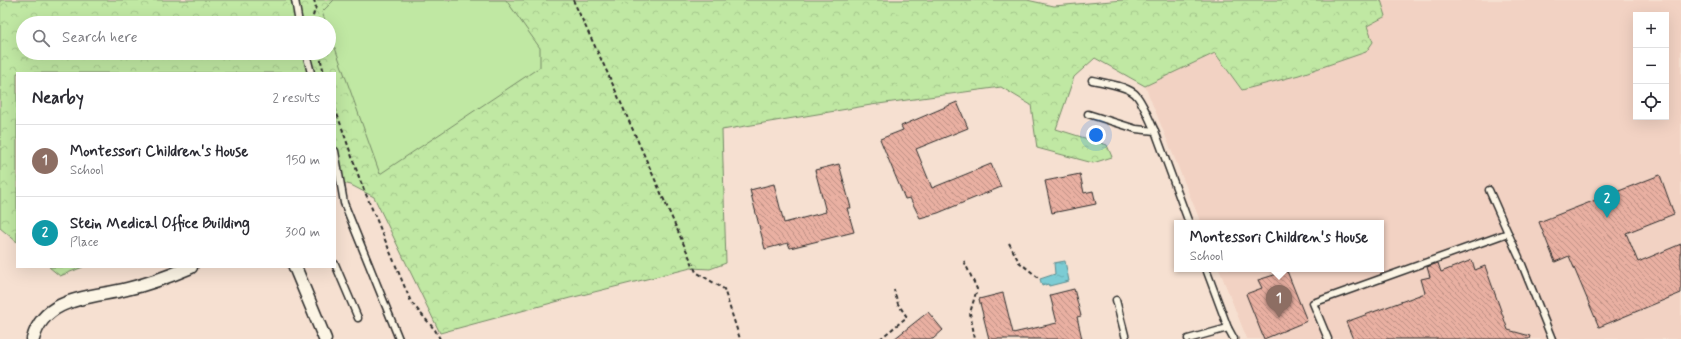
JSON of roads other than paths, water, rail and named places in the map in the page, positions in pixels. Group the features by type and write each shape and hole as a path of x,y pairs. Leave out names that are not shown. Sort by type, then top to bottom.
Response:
{"street":[{"path":"33,339 35,330 49,312 68,301 128,289 188,268"},
{"path":"295,268 325,339"}],"lane":[{"path":"296,0 298,16"},
{"path":"308,60 311,72"},
{"path":"1092,80 1125,89 1134,93 1138,98 1155,131 1188,220"},
{"path":"1088,114 1136,129 1155,131"},
{"path":"336,157 344,203 400,339"},
{"path":"1489,190 1520,260 1552,339"},
{"path":"1328,339 1313,303 1508,233"},
{"path":"336,266 358,318"},
{"path":"1207,272 1228,328 1234,339"},
{"path":"1116,300 1126,339"},
{"path":"1188,339 1228,328"}],"water":[{"path":"1065,261 1069,281 1049,286 1048,284 1042,286 1040,279 1055,274 1054,263"}],"place":[{"name":"Stein Medical Office Building","path":"1607,218"},
{"name":"Montessori Children's House","path":"1279,318"}]}
